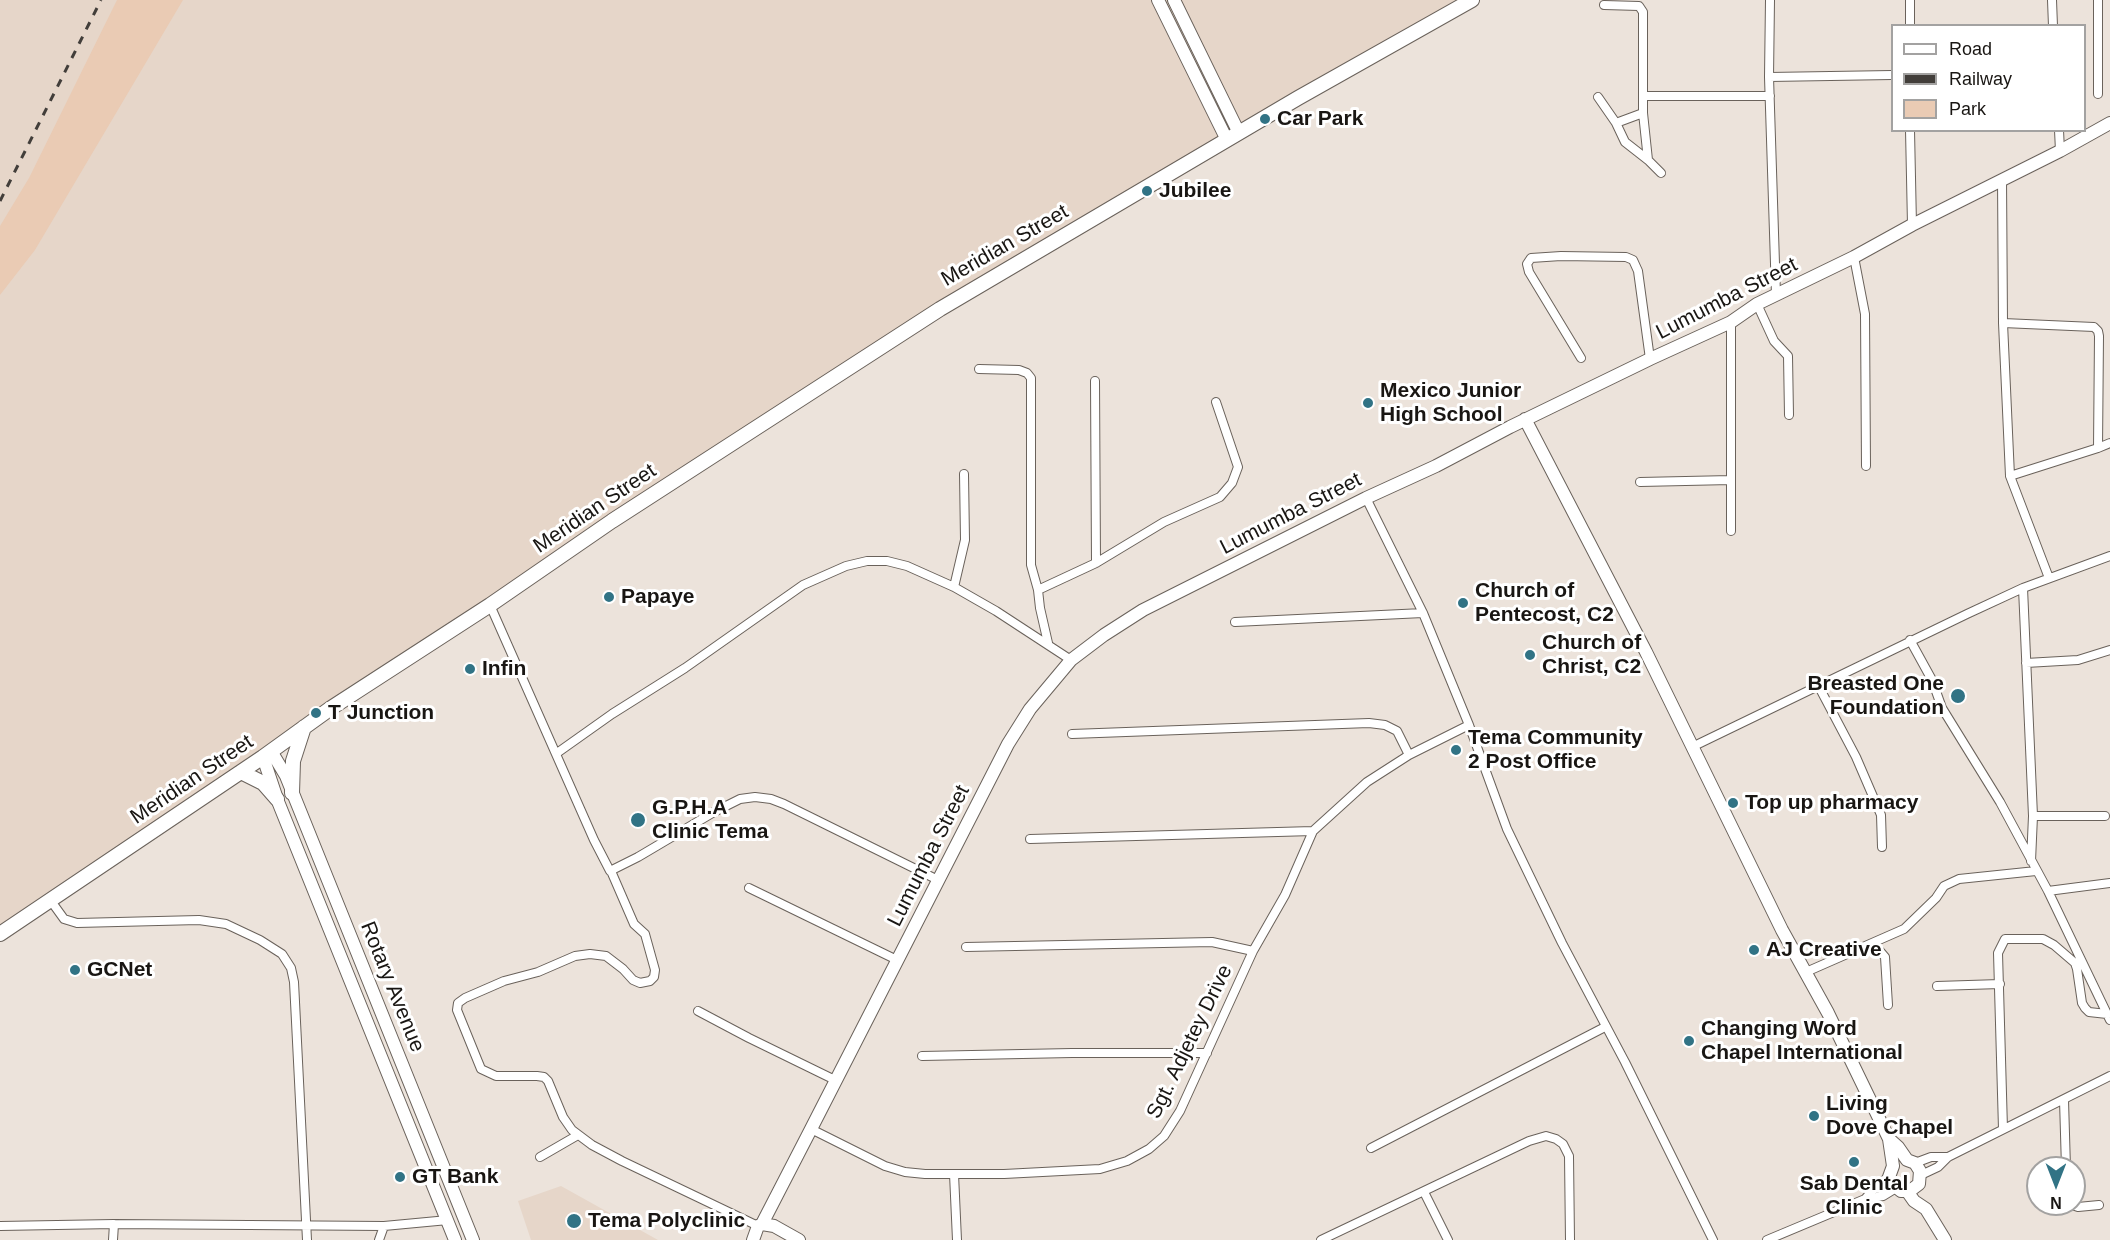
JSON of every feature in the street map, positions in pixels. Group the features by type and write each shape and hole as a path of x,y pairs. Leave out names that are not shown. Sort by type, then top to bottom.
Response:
{"main road":[{"path":"1158,0 1233,136"},
{"path":"1174,0 1233,136"},
{"name":"Meridian Street","path":"0,934 241,772 303,727 612,521 940,309 1233,136 1472,0"},
{"name":"Lumumba Street","path":"753,1240 1008,744 1041,694 1071,660 1143,610 1366,498 1436,466 1525,419 1731,322 1756,304 2060,152 2110,123"},
{"path":"1525,419 1621,603 1782,930 1828,1013 1888,1139 1896,1180 1914,1201 1926,1209"},
{"path":"292,793 293,761 303,727"},
{"name":"Rotary Avenue","path":"267,754 286,776 473,1240"},
{"name":"Rotary Avenue","path":"267,754 277,799 455,1240"},
{"path":"241,772 262,783 277,799"},
{"path":"406,1121 422,1115"},
{"path":"1888,1139 1911,1162 1920,1180 1926,1209 1945,1240"},
{"path":"1896,1180 1899,1161 1911,1162"},
{"path":"1896,1180 1916,1188 1920,1180"},
{"path":"760,1225 774,1226 799,1240"}],"street":[{"path":"1770,0 1769,76 1776,295"},
{"path":"1910,0 1910,24"},
{"path":"2052,0 2053,24"},
{"path":"2098,0 2098,94"},
{"path":"1604,5 1639,6 1643,12 1643,113 1648,160"},
{"path":"1769,76 1891,75"},
{"path":"1644,96 1770,96"},
{"path":"1598,97 1616,123 1625,142 1661,173"},
{"path":"1616,123 1643,113"},
{"path":"1910,132 1912,225"},
{"path":"2059,132 2060,152"},
{"path":"2002,179 2003,323 2010,476 2049,578"},
{"path":"1581,358 1529,272 1527,264 1531,258 1626,257 1633,260 1638,271 1650,359"},
{"path":"1854,257 1865,314 1866,466"},
{"path":"1756,304 1774,341 1788,356 1789,415"},
{"path":"1731,322 1731,531"},
{"path":"2003,323 2097,328 2099,336 2098,448"},
{"path":"979,369 1019,370 1027,373 1031,378 1031,565 1048,643"},
{"path":"1095,381 1096,563"},
{"path":"1038,590 1096,563 1164,522 1220,497 1232,483 1238,467 1215,402"},
{"path":"2010,476 2110,443"},
{"path":"954,587 965,540 964,474"},
{"path":"1640,482 1731,480"},
{"path":"1366,498 1423,613 1469,725 1507,829 1713,1240"},
{"path":"1692,747 1910,640 2023,588 2110,556"},
{"path":"557,753 612,714 685,668 803,585 846,566 867,561 887,561 907,566 954,587 1048,643 1071,660"},
{"path":"2023,588 2033,816 2031,862"},
{"path":"489,605 594,840 611,871 634,924 645,934 655,970 654,977 650,981 640,983 633,980 606,956 590,954 574,956 538,972 504,981 465,998 458,1003 457,1010 481,1069 496,1076 544,1077 548,1081 563,1117 578,1135 622,1161 760,1225"},
{"path":"1235,622 1423,613"},
{"path":"1910,640 1932,680 1942,708 2000,802 2048,891 2109,1017"},
{"path":"2026,663 2078,660 2110,650"},
{"path":"1818,685 1856,757 1881,815 1882,847"},
{"path":"1072,734 1369,723 1385,725 1397,731 1409,755"},
{"name":"Sgt. Adjetey Drive","path":"811,1129 885,1166 905,1172 954,1174 1100,1169 1127,1161 1149,1149 1164,1136 1180,1111 1253,951 1285,895 1313,831 1368,782 1409,755 1469,725"},
{"path":"611,871 714,812 741,799 755,796 784,804 938,880"},
{"path":"2033,816 2105,816"},
{"path":"1029,839 1313,831"},
{"path":"1806,972 1904,928 1936,898 1944,885 1959,879 2036,872"},
{"path":"2048,891 2110,883"},
{"path":"749,888 897,960"},
{"path":"51,901 64,919 77,923 199,920 226,924 251,935 282,954 291,968 294,982 307,1240"},
{"path":"2003,1129 1998,953 2005,939 2043,939 2054,945 2075,963 2082,1003 2085,1008 2090,1012 2109,1017"},
{"path":"966,947 1212,942 1253,951"},
{"path":"1873,943 1885,957 1888,1005"},
{"path":"1937,986 2000,984"},
{"path":"698,1011 835,1080"},
{"path":"1371,1148 1605,1027"},
{"path":"922,1056 1207,1053"},
{"path":"1920,1180 1938,1167 1948,1156 2110,1076"},
{"path":"2064,1100 2066,1156"},
{"path":"540,1157 578,1135"},
{"path":"1321,1240 1529,1141 1546,1136 1563,1144 1569,1156 1570,1240"},
{"path":"1911,1162 1948,1156"},
{"path":"954,1174 957,1240"},
{"path":"1865,1199 1877,1185 1896,1180"},
{"path":"1767,1240 1865,1199 1883,1196 1896,1180"},
{"path":"1424,1192 1448,1240"},
{"path":"2086,1206 2099,1205"},
{"path":"0,1226 306,1224 384,1226 448,1220"},
{"path":"113,1240 114,1224"},
{"path":"379,1240 384,1226"}],"shaded area":[{"path":"0,0 1472,0 875,354 0,932"},
{"name":"Tema Polyclinic","path":"561,1186 658,1240 531,1240 518,1201"}],"green space":[{"path":"117,0 183,0 35,250 0,295 0,226 29,178"}],"railway":[{"path":"0,201 101,0"}],"place":[{"name":"Car Park","path":"1265,119"},
{"name":"Jubilee","path":"1147,191"},
{"name":"Mexico Junior High School","path":"1368,403"},
{"name":"Papaye","path":"609,597"},
{"name":"Church of Pentecost, C2","path":"1463,603"},
{"name":"Church of Christ, C2","path":"1530,655"},
{"name":"Infin","path":"470,669"},
{"name":"Breasted One Foundation","path":"1958,696"},
{"name":"T Junction","path":"316,713"},
{"name":"Tema Community 2 Post Office","path":"1456,750"},
{"name":"Top up pharmacy","path":"1733,803"},
{"name":"G.P.H.A Clinic Tema","path":"638,820"},
{"name":"AJ Creative","path":"1754,950"},
{"name":"GCNet","path":"75,970"},
{"name":"Changing Word Chapel International","path":"1689,1041"},
{"name":"Living Dove Chapel","path":"1814,1116"},
{"name":"Sab Dental Clinic","path":"1854,1162"},
{"name":"GT Bank","path":"400,1177"},
{"name":"Tema Polyclinic","path":"574,1221"}]}
